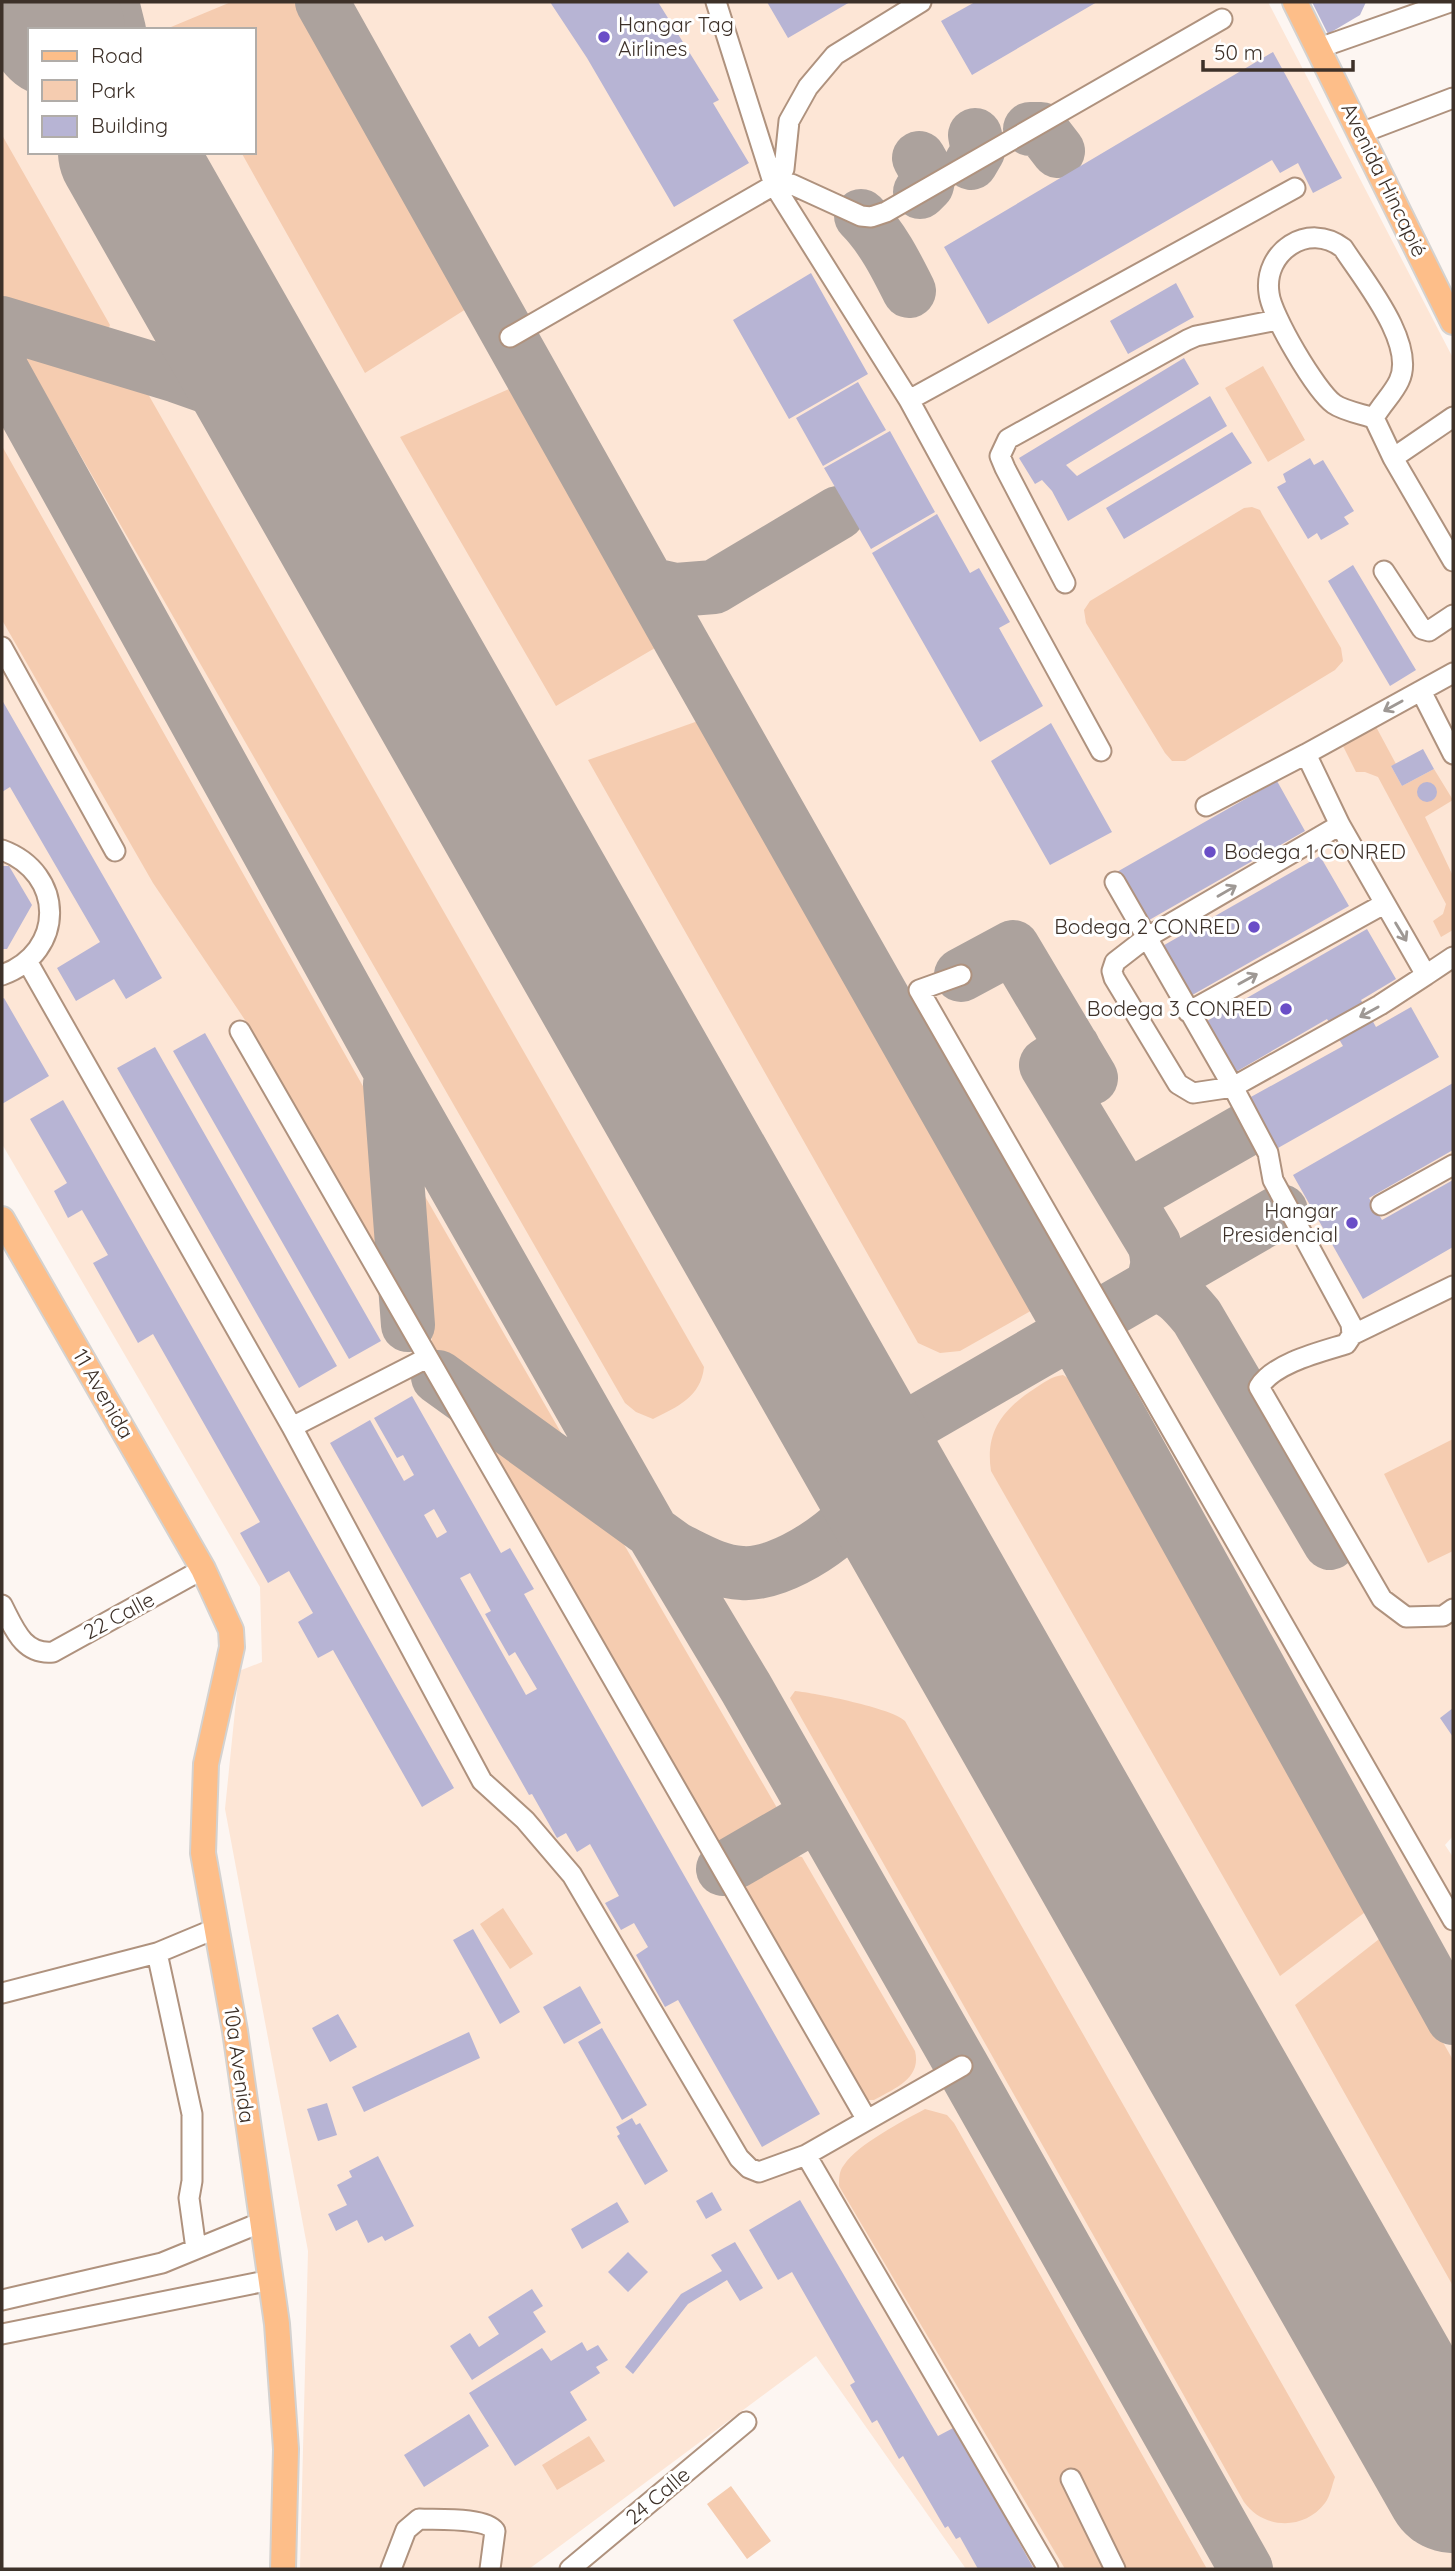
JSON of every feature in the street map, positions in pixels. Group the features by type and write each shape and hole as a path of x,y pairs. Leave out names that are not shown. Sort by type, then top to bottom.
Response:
{"main road":[{"name":"Avenida Hincapié","path":"1295,2 1453,322"},
{"name":"11 Avenida","path":"2,1219 204,1569"},
{"name":"10a Avenida","path":"204,1569 231,1630 232,1647 206,1764 203,1853 235,2031 277,2324 286,2449 283,2569"}],"street":[{"path":"716,2 775,185 909,400 1101,751"},
{"path":"775,185 784,169 789,121 808,88 835,55 921,2"},
{"path":"1319,48 1450,2"},
{"path":"510,337 775,185 791,184 861,216 871,217 886,212 1222,19"},
{"path":"1361,133 1453,98"},
{"path":"909,400 1295,188"},
{"path":"1374,418 1400,380 1404,362 1392,324 1343,248 1335,242 1313,236 1292,244 1280,255 1269,274 1269,294 1278,320 1320,390 1335,405 1374,418 1393,458 1453,561"},
{"path":"1065,583 1000,456 1008,439 1196,336 1278,320"},
{"path":"1393,458 1453,417"},
{"path":"1384,571 1422,629 1429,631 1453,615"},
{"path":"2,647 115,851"},
{"path":"1206,806 1453,673"},
{"path":"1421,691 1453,754"},
{"path":"1306,754 1340,825 1426,975"},
{"path":"1340,825 1146,938 1115,962 1112,971 1114,978 1178,1084 1193,1093 1233,1087 1380,1005 1453,957"},
{"path":"2,850 14,854 31,867 44,884 50,911 44,939 27,961 2,975"},
{"path":"1115,882 1268,1153 1273,1180 1351,1324 1352,1335"},
{"path":"1188,1012 1384,904"},
{"path":"27,961 292,1427 482,1781 526,1821 572,1875 739,2158 749,2168 759,2172 806,2155 962,2066"},
{"path":"961,975 919,990 1453,1920"},
{"path":"240,1031 867,2120"},
{"path":"1381,1205 1453,1165"},
{"path":"1453,1286 1352,1335 1346,1344 1302,1358 1264,1379 1259,1387 1382,1599 1406,1617 1443,1616 1453,1609"},
{"path":"292,1427 427,1358"},
{"name":"22 Calle","path":"2,1605 18,1635 31,1649 41,1653 53,1652 204,1569"},
{"path":"2,1993 157,1953 217,1928"},
{"path":"157,1953 192,2114 192,2181 189,2198 196,2249"},
{"path":"806,2155 1048,2569"},
{"path":"2,2300 162,2263 262,2222"},
{"path":"2,2334 271,2280"},
{"name":"24 Calle","path":"570,2569 746,2423"},
{"path":"1071,2479 1115,2569"},
{"path":"391,2569 406,2530 419,2519 485,2523 491,2526 495,2531 490,2569"}],"shaded area":[{"path":"2,2 1268,2 1453,358 1453,1836 1445,1845 1453,1857 1453,2569 966,2569 816,2356 529,2569 300,2569 308,2251 225,1809 239,1671 262,1662 260,1587 2,1144"}],"green space":[{"path":"231,2 294,2 466,309 365,373 242,154 256,154 256,28 171,27"},
{"path":"2,135 110,325 107,333 2,302"},
{"path":"20,350 144,387 704,1367 698,1386 679,1405 653,1419 636,1412 625,1403"},
{"path":"1263,366 1305,440 1268,462 1225,388"},
{"path":"509,389 655,648 556,706 400,437"},
{"path":"2,446 373,1104 378,1120 391,1277 247,1023 153,883 2,620"},
{"path":"1244,508 1260,510 1341,648 1343,661 1335,670 1185,761 1172,761 1086,623 1084,610 1090,601"},
{"path":"698,721 1036,1308 960,1351 940,1353 918,1343 588,760"},
{"path":"1374,723 1396,764 1391,766 1402,786 1434,769 1453,800 1425,817 1453,876 1453,930 1441,937 1433,921 1443,914 1446,904 1378,777 1356,772 1341,742"},
{"path":"415,1179 571,1450 567,1456 433,1347 407,1191 407,1184"},
{"path":"1063,1375 1073,1381 1368,1910 1280,1976 991,1471 991,1445 998,1423 1023,1397 1051,1378"},
{"path":"477,1424 481,1424 615,1529 780,1813 776,1824 736,1847 718,1841"},
{"path":"1453,1439 1453,1551 1428,1563 1384,1474"},
{"path":"795,1691 870,1706 905,1721 1335,2477 1330,2494 1316,2512 1295,2522 1272,2522 1252,2511 1244,2502 790,1698"},
{"path":"788,1854 802,1857 915,2051 916,2061 910,2076 874,2100 868,2100 862,2095 746,1889 753,1873"},
{"path":"503,1908 533,1954 510,1969 480,1924"},
{"path":"1383,1936 1453,2060 1453,2286 1295,2005"},
{"path":"925,2109 947,2115 954,2123 1207,2569 1065,2569 839,2186 842,2167 859,2149"},
{"path":"589,2436 605,2461 557,2490 542,2465"},
{"path":"731,2486 771,2541 747,2559 707,2504"}],"building":[{"path":"550,2 658,2 719,100 713,103 749,163 674,207 587,58"},
{"path":"767,2 850,2 788,38"},
{"path":"975,2 1097,2 972,75 941,21"},
{"path":"1312,2 1366,2 1360,15 1328,34"},
{"path":"1273,52 1342,178 1313,193 1298,163 1280,173 1272,160 988,324 944,247"},
{"path":"811,273 868,374 789,419 733,320"},
{"path":"1176,283 1194,317 1128,354 1110,321"},
{"path":"1184,358 1199,384 1066,465 1077,476 1210,396 1227,426 1068,521 1052,491 1042,480 1035,484 1019,458"},
{"path":"858,382 886,430 823,466 796,418"},
{"path":"890,431 935,512 871,549 824,468"},
{"path":"1232,432 1252,463 1124,539 1106,508"},
{"path":"1310,458 1314,465 1323,460 1354,511 1344,517 1349,524 1321,540 1317,533 1308,539 1277,487 1286,482 1283,474"},
{"path":"937,514 970,573 979,568 1010,622 999,628 1043,706 980,742 872,553"},
{"path":"1353,565 1416,670 1390,686 1328,581"},
{"path":"2,700 162,978 126,999 114,979 76,1001 57,968 100,942 10,787 2,792"},
{"path":"1051,723 1112,832 1050,865 991,761"},
{"path":"1423,749 1434,769 1402,786 1391,766"},
{"name":"Bodega 1 CONRED","path":"1277,781 1305,831 1144,923 1115,873"},
{"path":"1427,782 1434,785 1437,792 1434,799 1427,802 1420,799 1417,792 1420,785"},
{"name":"Bodega 2 CONRED","path":"1320,856 1349,906 1187,998 1159,948"},
{"path":"2,866 9,866 32,905 7,949 2,949"},
{"path":"1367,929 1396,979 1361,1000 1376,1027 1411,1007 1439,1057 1278,1148 1249,1098 1343,1046 1327,1019 1234,1073 1205,1022"},
{"path":"4,998 49,1076 2,1104 2,999"},
{"path":"205,1033 381,1341 349,1359 173,1051"},
{"path":"155,1047 337,1366 299,1388 117,1068"},
{"path":"1453,1083 1453,1150 1369,1198 1382,1220 1453,1180 1453,1247 1363,1299 1293,1175"},
{"path":"63,1100 454,1788 422,1807 333,1650 318,1658 298,1622 313,1613 289,1571 268,1583 240,1533 260,1522 153,1334 138,1343 93,1263 108,1255 82,1210 68,1218 54,1191 67,1183 30,1119"},
{"path":"412,1396 501,1553 510,1548 534,1589 524,1594 820,2114 762,2147 678,2000 665,2007 636,1955 648,1947 634,1923 621,1930 605,1903 619,1896 590,1844 577,1852 566,1833 557,1838 532,1794 529,1795 330,1443 370,1420 404,1481 414,1475 403,1455 397,1458 374,1418","holes":["434,1509 447,1532 437,1538 424,1515","470,1573 491,1611 485,1614 509,1656 515,1652 537,1689 526,1695 460,1578"]},
{"path":"1453,1708 1453,1737 1440,1718"},
{"path":"473,1929 520,2012 500,2024 453,1940"},
{"path":"580,1986 601,2023 564,2044 543,2007"},
{"path":"338,2014 357,2047 330,2062 312,2028"},
{"path":"602,2028 647,2105 622,2120 578,2042"},
{"path":"469,2032 480,2058 364,2112 352,2087"},
{"path":"327,2103 337,2135 318,2141 307,2109"},
{"path":"632,2118 636,2125 640,2123 668,2171 645,2185 617,2136 620,2134 616,2127"},
{"path":"378,2156 414,2226 385,2241 382,2236 368,2243 357,2220 336,2231 328,2214 347,2205 337,2185 352,2177 349,2171"},
{"path":"712,2192 722,2210 706,2219 696,2201"},
{"path":"800,2200 938,2436 955,2427 1034,2569 978,2569 960,2537 956,2539 948,2526 945,2528 903,2456 899,2459 877,2420 872,2423 850,2385 855,2382 792,2272 778,2280 749,2230"},
{"path":"617,2202 629,2222 582,2249 571,2229"},
{"path":"735,2242 763,2288 740,2301 727,2280 688,2304 633,2374 625,2367 681,2294 722,2271 711,2255"},
{"path":"628,2252 648,2272 628,2292 608,2272"},
{"path":"532,2289 543,2306 533,2312 546,2332 472,2380 450,2346 470,2333 479,2347 499,2334 488,2317"},
{"path":"582,2342 587,2351 598,2345 608,2360 596,2367 600,2373 570,2392 587,2420 515,2466 469,2393 542,2348 551,2361"},
{"path":"469,2414 489,2446 424,2487 404,2455"}],"taxiway":[{"path":"112,2 118,28"},
{"path":"322,2 1072,1331 1453,2018"},
{"path":"1030,129 1041,129 1058,151"},
{"path":"971,163 978,151 975,135"},
{"path":"149,154 165,219"},
{"path":"919,158 929,176 927,185 920,192"},
{"path":"861,216 882,242 909,291"},
{"path":"2,323 177,376 273,410"},
{"path":"177,376 197,371 211,363 228,331"},
{"path":"2,370 389,1069 653,1533 746,1688 962,2066 1246,2569"},
{"path":"649,584 676,590 714,587 838,513"},
{"path":"961,975 1013,947 1091,1078"},
{"path":"1073,1047 1046,1065 1154,1244 1157,1265 1151,1285 1166,1289 1177,1296 1197,1317 1330,1543"},
{"path":"390,1084 408,1325"},
{"path":"1119,1185 1140,1190 1245,1130"},
{"path":"852,1427 879,1430 911,1425 1281,1211"},
{"path":"438,1377 676,1549 716,1568 742,1573 758,1572 796,1559 848,1522 861,1508 911,1425"},
{"path":"840,1531 875,1523 910,1529"},
{"path":"723,1869 818,1814"}],"runway":[{"path":"41,2 56,28"},
{"path":"127,154 1453,2485"}],"place":[{"name":"Hangar Tag Airlines","path":"604,37"},
{"name":"Bodega 1 CONRED","path":"1210,852"},
{"name":"Bodega 2 CONRED","path":"1254,927"},
{"name":"Bodega 3 CONRED","path":"1286,1009"},
{"name":"Hangar Presidencial","path":"1352,1223"}]}
